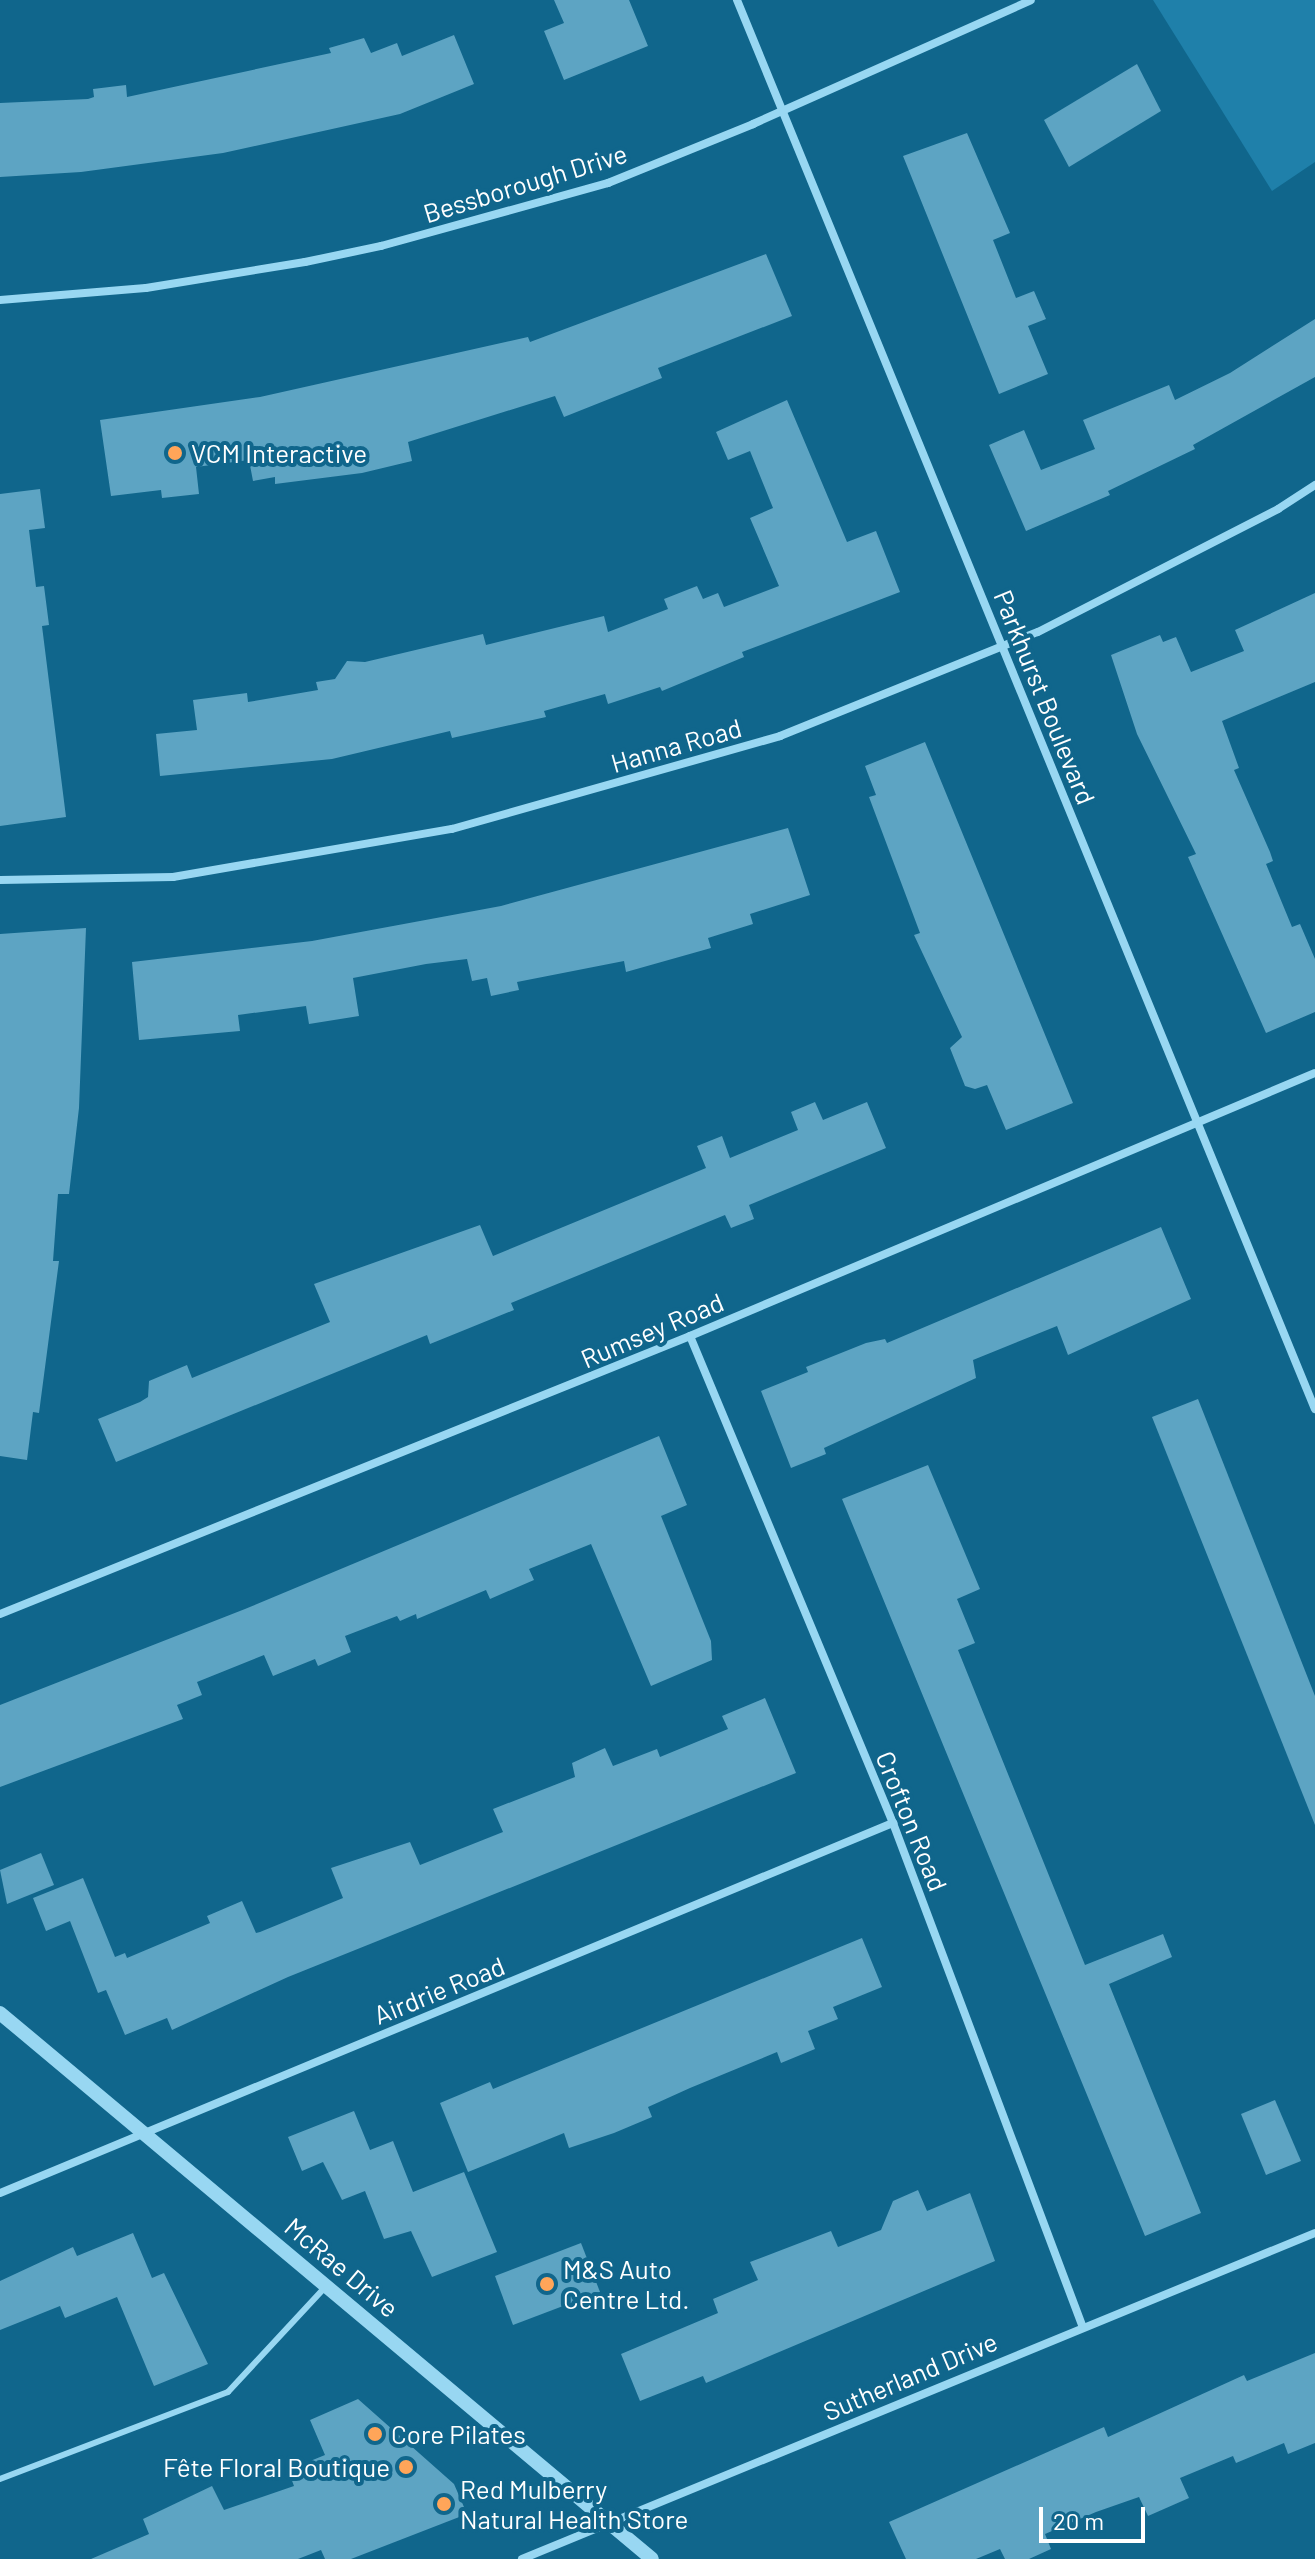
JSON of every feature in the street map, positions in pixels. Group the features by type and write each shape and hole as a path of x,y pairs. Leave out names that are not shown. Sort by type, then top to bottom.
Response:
{"street":[{"name":"Parkhurst Boulevard","path":"737,0 1315,1409"},
{"name":"Bessborough Drive","path":"0,300 146,288 381,246 608,183 1031,0"},
{"name":"Hanna Road","path":"0,880 173,877 452,829 780,736 1003,647 1278,509 1315,485"},
{"name":"Rumsey Road","path":"0,1614 690,1336 1197,1120 1315,1073"},
{"name":"Crofton Road","path":"690,1336 893,1823 1082,2325"},
{"name":"Airdrie Road","path":"0,2193 893,1823"},
{"name":"McRae Drive","path":"0,2013 146,2132 607,2525 652,2559"},
{"name":"Sutherland Drive","path":"522,2559 1082,2325 1315,2233"}],"lane":[{"path":"0,2479 228,2392 326,2285"}],"shaded area":[{"path":"1153,0 1315,0 1315,162 1272,191"}],"building":[{"path":"554,0 629,0 648,46 564,80 544,31 564,23"},
{"path":"454,35 474,84 400,114 223,153 81,172 0,177 0,103 88,99 94,97 93,89 126,85 127,97 331,53 329,48 364,38 371,53 397,43 402,56"},
{"path":"1137,64 1161,111 1069,167 1044,120"},
{"path":"967,133 1010,233 993,240 1016,298 1034,291 1046,319 1028,326 1048,374 999,394 903,156"},
{"path":"766,254 792,316 658,368 662,378 564,417 555,396 408,442 412,461 362,473 275,484 275,477 253,481 249,460 196,467 199,494 162,498 161,490 111,496 100,420 260,397 528,337 530,342"},
{"path":"1315,319 1315,377 1193,445 1195,449 1108,491 1110,495 1026,531 989,445 1024,430 1041,470 1095,449 1083,420 1169,385 1175,400 1230,373"},
{"path":"787,400 847,542 876,531 900,592 742,652 744,657 662,691 660,687 608,704 605,694 544,711 546,717 452,738 450,731 332,759 160,776 156,734 197,730 193,700 247,693 248,702 318,690 316,682 335,679 347,661 365,662 483,634 486,645 604,616 608,632 668,609 664,599 697,586 703,599 718,593 724,607 779,586 750,518 773,508 750,451 728,460 716,432"},
{"path":"40,489 45,528 29,530 36,587 44,586 49,625 42,626 66,817 0,826 0,494"},
{"path":"1315,593 1315,682 1222,721 1239,768 1234,770 1273,861 1266,864 1292,927 1300,924 1315,959 1315,1012 1266,1033 1188,857 1196,854 1137,734 1111,655 1160,635 1163,642 1176,637 1191,672 1244,651 1235,630"},
{"path":"925,742 1073,1103 1006,1130 987,1085 975,1089 965,1086 950,1048 962,1037 914,935 920,933 869,797 876,795 865,766"},
{"path":"788,828 810,895 750,914 753,924 708,938 711,948 626,972 624,961 517,982 519,990 491,996 487,978 472,981 467,959 426,964 353,978 359,1016 309,1024 306,1006 238,1015 240,1031 139,1040 132,962 312,941 501,906"},
{"path":"86,928 79,1108 69,1194 58,1194 53,1261 59,1261 39,1413 33,1412 27,1460 0,1456 0,934"},
{"path":"815,1102 823,1120 867,1102 886,1148 749,1205 754,1219 731,1228 725,1215 511,1303 514,1310 430,1344 427,1335 116,1462 98,1419 140,1402 148,1397 149,1381 187,1365 192,1378 330,1322 314,1284 480,1225 493,1256 706,1168 697,1146 722,1136 730,1158 798,1130 791,1112"},
{"path":"1161,1227 1191,1299 1068,1355 1057,1326 973,1360 976,1378 824,1448 826,1454 791,1468 761,1391 808,1372 806,1367 866,1343 885,1339 887,1343"},
{"path":"1198,1399 1315,1696 1315,1825 1152,1417"},
{"path":"659,1436 687,1505 661,1516 711,1641 712,1660 651,1686 591,1544 529,1569 534,1580 490,1599 486,1590 417,1619 416,1614 400,1621 397,1616 345,1636 351,1652 318,1666 315,1659 273,1676 264,1655 197,1682 202,1695 177,1705 183,1719 0,1787 0,1705 245,1609"},
{"path":"928,1465 980,1589 957,1599 975,1643 958,1650 1085,1965 1163,1934 1172,1957 1109,1984 1201,2213 1145,2236 842,1499"},
{"path":"765,1698 796,1773 288,1977 172,2030 167,2018 125,2035 106,1990 98,1993 70,1921 46,1931 33,1898 83,1878 115,1957 125,1953 127,1958 210,1923 207,1916 242,1901 256,1933 260,1932 343,1898 331,1868 410,1842 420,1865 503,1832 493,1809 575,1777 572,1763 605,1748 613,1766 657,1749 660,1757 728,1729 722,1716"},
{"path":"41,1853 54,1885 7,1904 0,1870"},
{"path":"862,1938 882,1987 833,2007 838,2019 808,2031 815,2049 781,2063 777,2052 690,2088 648,2107 652,2117 614,2133 569,2148 564,2133 468,2172 440,2103 490,2082 493,2089"},
{"path":"1275,2100 1301,2161 1266,2175 1241,2114"},
{"path":"354,2111 370,2150 393,2141 413,2192 464,2172 497,2252 432,2277 411,2231 384,2239 365,2191 342,2200 323,2162 302,2171 288,2137"},
{"path":"918,2190 927,2211 970,2193 995,2261 706,2383 703,2376 640,2401 621,2354 718,2313 713,2299 758,2280 750,2262 831,2231 838,2247 881,2230 893,2201"},
{"path":"133,2233 152,2278 164,2273 208,2364 154,2386 117,2297 65,2318 60,2306 0,2330 0,2281 73,2247 77,2256"},
{"name":"M&S Auto Centre Ltd.","path":"581,2243 600,2292 513,2325 495,2276"},
{"path":"1315,2353 1315,2443 1288,2454 1284,2443 1236,2463 1233,2456 1180,2478 1189,2498 1148,2516 1139,2497 1096,2512 1045,2534 1051,2549 1029,2559 1005,2559 1000,2549 976,2559 906,2559 889,2522 1104,2427 1108,2437 1244,2375 1247,2381"},
{"path":"358,2399 454,2484 467,2514 351,2559 325,2559 321,2550 298,2559 91,2559 149,2534 143,2519 212,2486 224,2510 294,2486 288,2470 325,2455 310,2420"}],"place":[{"name":"VCM Interactive","path":"175,453"},
{"name":"M&S Auto Centre Ltd.","path":"547,2284"},
{"name":"Core Pilates","path":"375,2434"},
{"name":"Fête Floral Boutique","path":"406,2467"},
{"name":"Red Mulberry Natural Health Store","path":"444,2504"}]}
